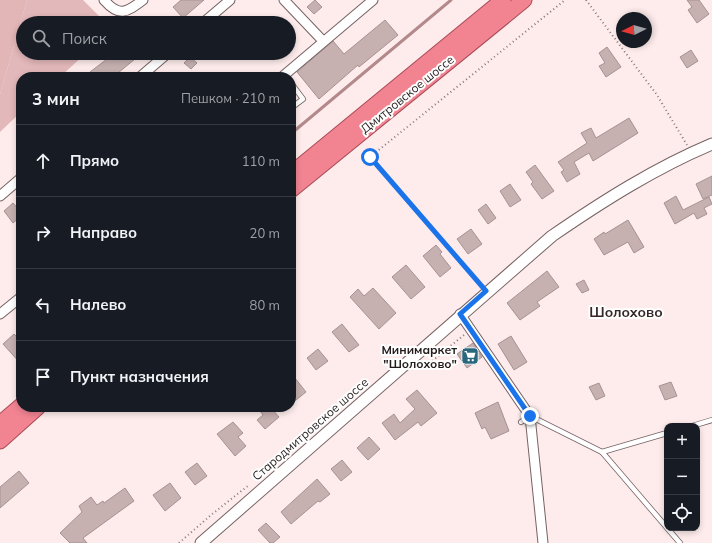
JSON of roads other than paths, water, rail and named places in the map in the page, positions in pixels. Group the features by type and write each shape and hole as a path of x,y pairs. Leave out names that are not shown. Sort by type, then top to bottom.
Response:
{"highway":[{"name":"Дмитровское шоссе","path":"296,170 504,0"},
{"name":"Дмитровское шоссе","path":"296,186 355,136 524,0"},
{"path":"0,424 16,410"},
{"path":"0,441 32,412"}],"street":[{"path":"104,0 113,10 123,12 133,8 143,0"},
{"path":"211,16 230,0"},
{"path":"284,0 323,41"},
{"path":"288,72 323,41 373,0"},
{"path":"146,72 160,60"},
{"name":"Стародмитровское шоссе","path":"201,543 486,291 552,236 613,195 712,144"},
{"path":"0,196 16,182"},
{"path":"0,314 16,301"},
{"path":"460,314 530,416 543,543"}],"lane":[{"path":"296,90 303,99 296,104"},
{"path":"521,422 530,416 602,452 680,543"},
{"path":"700,424 712,420"},
{"path":"602,452 664,434"}],"waterway":[{"path":"296,129 451,0"}],"place":[{"name":"Минимаркет \"Шолохово\"","path":"470,356"}],"district":[{"name":"Шолохово","path":"626,312"}]}
